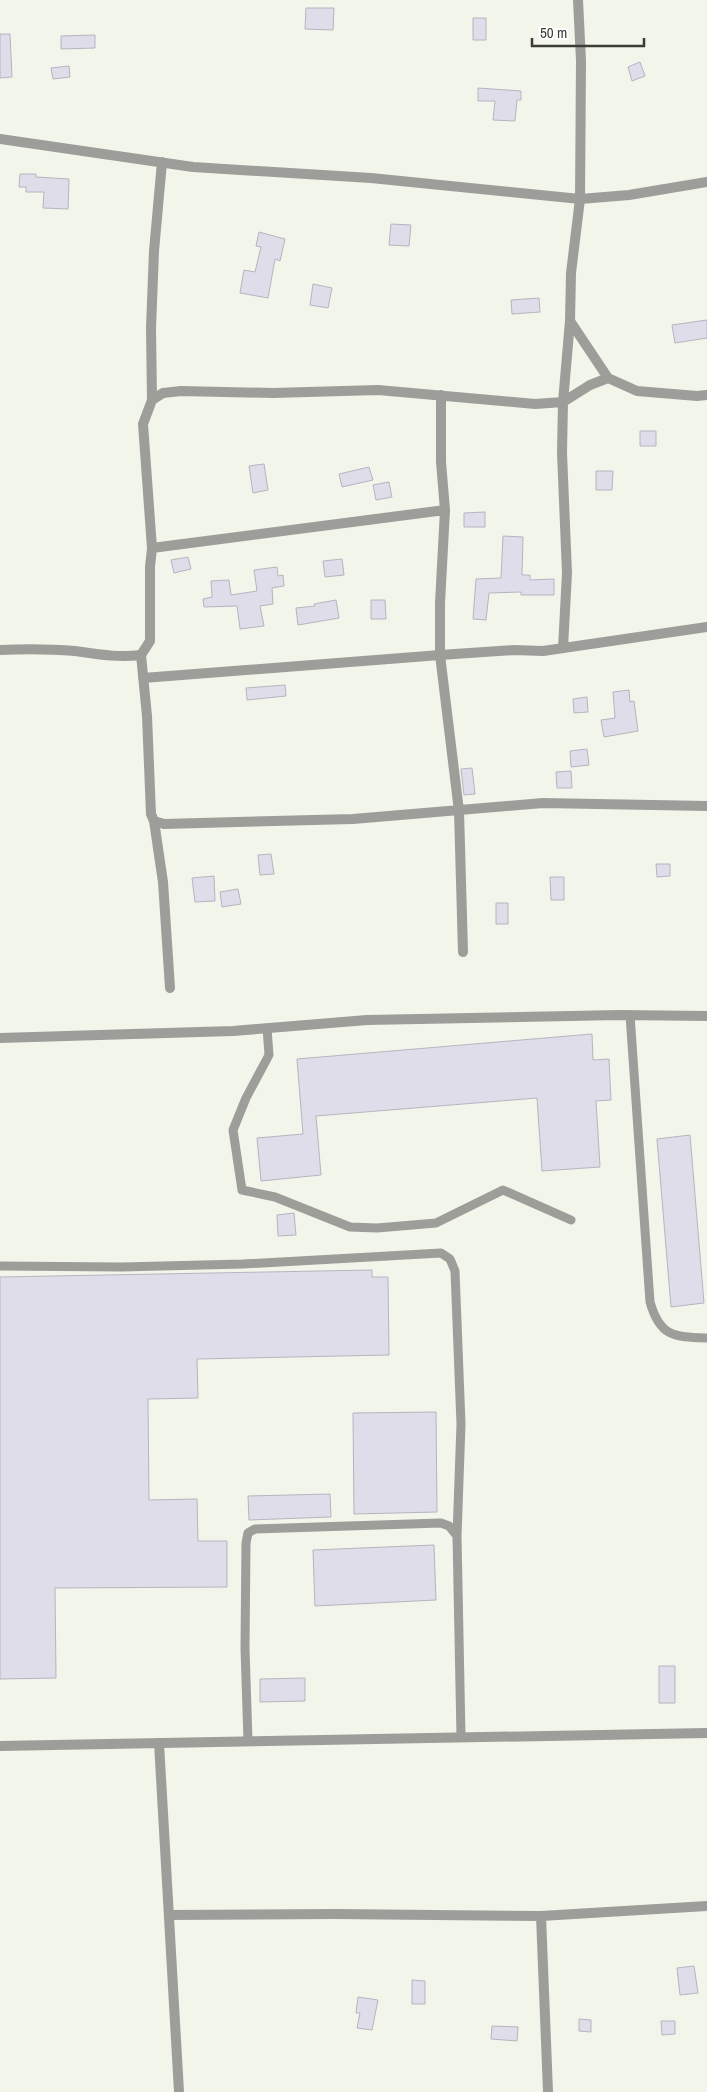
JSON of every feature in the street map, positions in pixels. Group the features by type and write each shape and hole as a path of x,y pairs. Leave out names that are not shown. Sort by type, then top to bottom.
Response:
{"street":[{"path":"563,648 567,572 562,453 563,402 570,321 571,273 580,200 581,61 578,0"},
{"path":"0,139 225,170 371,178 580,200 707,182"},
{"path":"162,162 154,251 151,328 152,400 143,424 152,548 150,567 150,641 141,655 147,716 151,814 154,821 163,882 170,988"},
{"path":"570,321 608,378 637,391 697,396 707,395"},
{"path":"152,400 163,393 181,391 273,393 378,390 534,404 563,402 590,385 608,378"},
{"path":"441,395 441,462 445,510 440,603 440,655 459,811 464,952"},
{"path":"152,548 445,510"},
{"path":"143,678 514,650 543,651 707,627"},
{"path":"0,650 73,651 124,658 141,655"},
{"path":"154,821 164,824 353,820 543,803 707,806"},
{"path":"0,1038 267,1028 367,1020 630,1015 707,1016"},
{"path":"0,1746 707,1733"},
{"path":"159,1742 170,1915 178,2092"},
{"path":"170,1915 541,1916 707,1906"},
{"path":"541,1916 548,2092"}],"lane":[{"path":"630,1015 650,1302 655,1318 667,1332 681,1338 707,1338"},
{"path":"267,1028 269,1055 246,1098 233,1130 242,1190 275,1197 350,1227 377,1228 436,1223 503,1190 571,1220"},
{"path":"0,1266 122,1267 236,1264 441,1254 450,1259 455,1271 461,1424 457,1536 461,1737"},
{"path":"248,1741 245,1648 246,1543 248,1533 255,1529 441,1523 449,1526 457,1536"}],"building":[{"path":"306,8 334,8 333,30 305,29"},
{"path":"473,18 486,18 486,40 473,40"},
{"path":"0,34 10,34 12,77 0,78"},
{"path":"95,35 95,48 61,49 61,36"},
{"path":"640,62 645,76 632,81 628,67"},
{"path":"69,66 70,77 53,79 51,68"},
{"path":"478,88 521,91 521,100 517,100 515,121 493,120 495,101 478,101"},
{"path":"20,174 36,174 36,177 69,179 68,209 43,208 44,192 26,192 26,187 19,187"},
{"path":"391,224 411,225 409,246 389,245"},
{"path":"259,232 285,239 280,261 275,259 268,298 240,293 244,270 255,272 261,247 256,246"},
{"path":"313,284 332,288 328,308 310,305"},
{"path":"539,298 540,312 512,314 511,300"},
{"path":"707,320 707,338 675,343 672,325"},
{"path":"640,431 656,431 656,446 640,446"},
{"path":"264,464 268,490 253,493 249,466"},
{"path":"369,467 373,480 342,487 339,474"},
{"path":"596,471 613,471 612,490 596,490"},
{"path":"389,482 392,497 376,500 373,485"},
{"path":"485,512 485,527 464,527 464,513"},
{"path":"503,536 523,537 522,575 530,575 530,580 554,579 554,595 521,595 521,592 489,593 486,620 473,619 476,579 501,578"},
{"path":"188,557 191,569 174,573 171,560"},
{"path":"342,559 344,575 325,577 323,561"},
{"path":"277,567 278,576 283,575 284,586 272,588 273,604 260,606 264,626 240,629 237,606 204,607 203,599 212,597 211,581 229,580 231,595 257,591 254,570"},
{"path":"336,600 339,618 298,625 296,608 315,606 314,604"},
{"path":"371,600 385,600 386,619 371,619"},
{"path":"285,685 286,696 247,700 246,688"},
{"path":"629,690 630,702 634,701 638,731 604,737 601,720 615,718 613,692"},
{"path":"587,697 588,712 574,713 573,699"},
{"path":"587,749 589,765 571,767 570,751"},
{"path":"472,768 475,794 464,795 461,769"},
{"path":"571,771 572,788 557,788 556,772"},
{"path":"271,854 274,874 260,875 258,855"},
{"path":"656,864 670,864 670,876 657,877"},
{"path":"214,876 215,901 195,902 192,878"},
{"path":"550,877 564,877 564,900 551,900"},
{"path":"238,889 241,904 222,907 220,892"},
{"path":"496,903 508,903 508,924 496,924"},
{"path":"592,1034 593,1060 609,1059 611,1100 596,1101 600,1167 542,1171 537,1098 316,1116 321,1175 261,1181 257,1138 303,1134 297,1059"},
{"path":"690,1135 704,1303 671,1307 657,1139"},
{"path":"294,1213 296,1235 278,1236 277,1215"},
{"path":"372,1270 372,1277 388,1277 389,1355 197,1359 198,1398 148,1399 149,1500 197,1499 198,1541 227,1541 227,1587 55,1588 56,1678 0,1679 0,1277"},
{"path":"436,1412 437,1512 354,1514 353,1413"},
{"path":"330,1494 331,1517 249,1520 248,1496"},
{"path":"434,1545 436,1600 315,1606 313,1550"},
{"path":"659,1666 675,1666 675,1703 659,1703"},
{"path":"305,1678 305,1701 260,1702 260,1679"},
{"path":"694,1966 698,1993 680,1995 677,1968"},
{"path":"412,1980 425,1981 425,2004 412,2004"},
{"path":"358,1997 378,2000 372,2030 357,2028 360,2013 356,2013"},
{"path":"579,2019 591,2020 591,2032 579,2031"},
{"path":"661,2021 675,2021 675,2034 662,2035"},
{"path":"492,2026 518,2027 517,2041 491,2039"}]}
